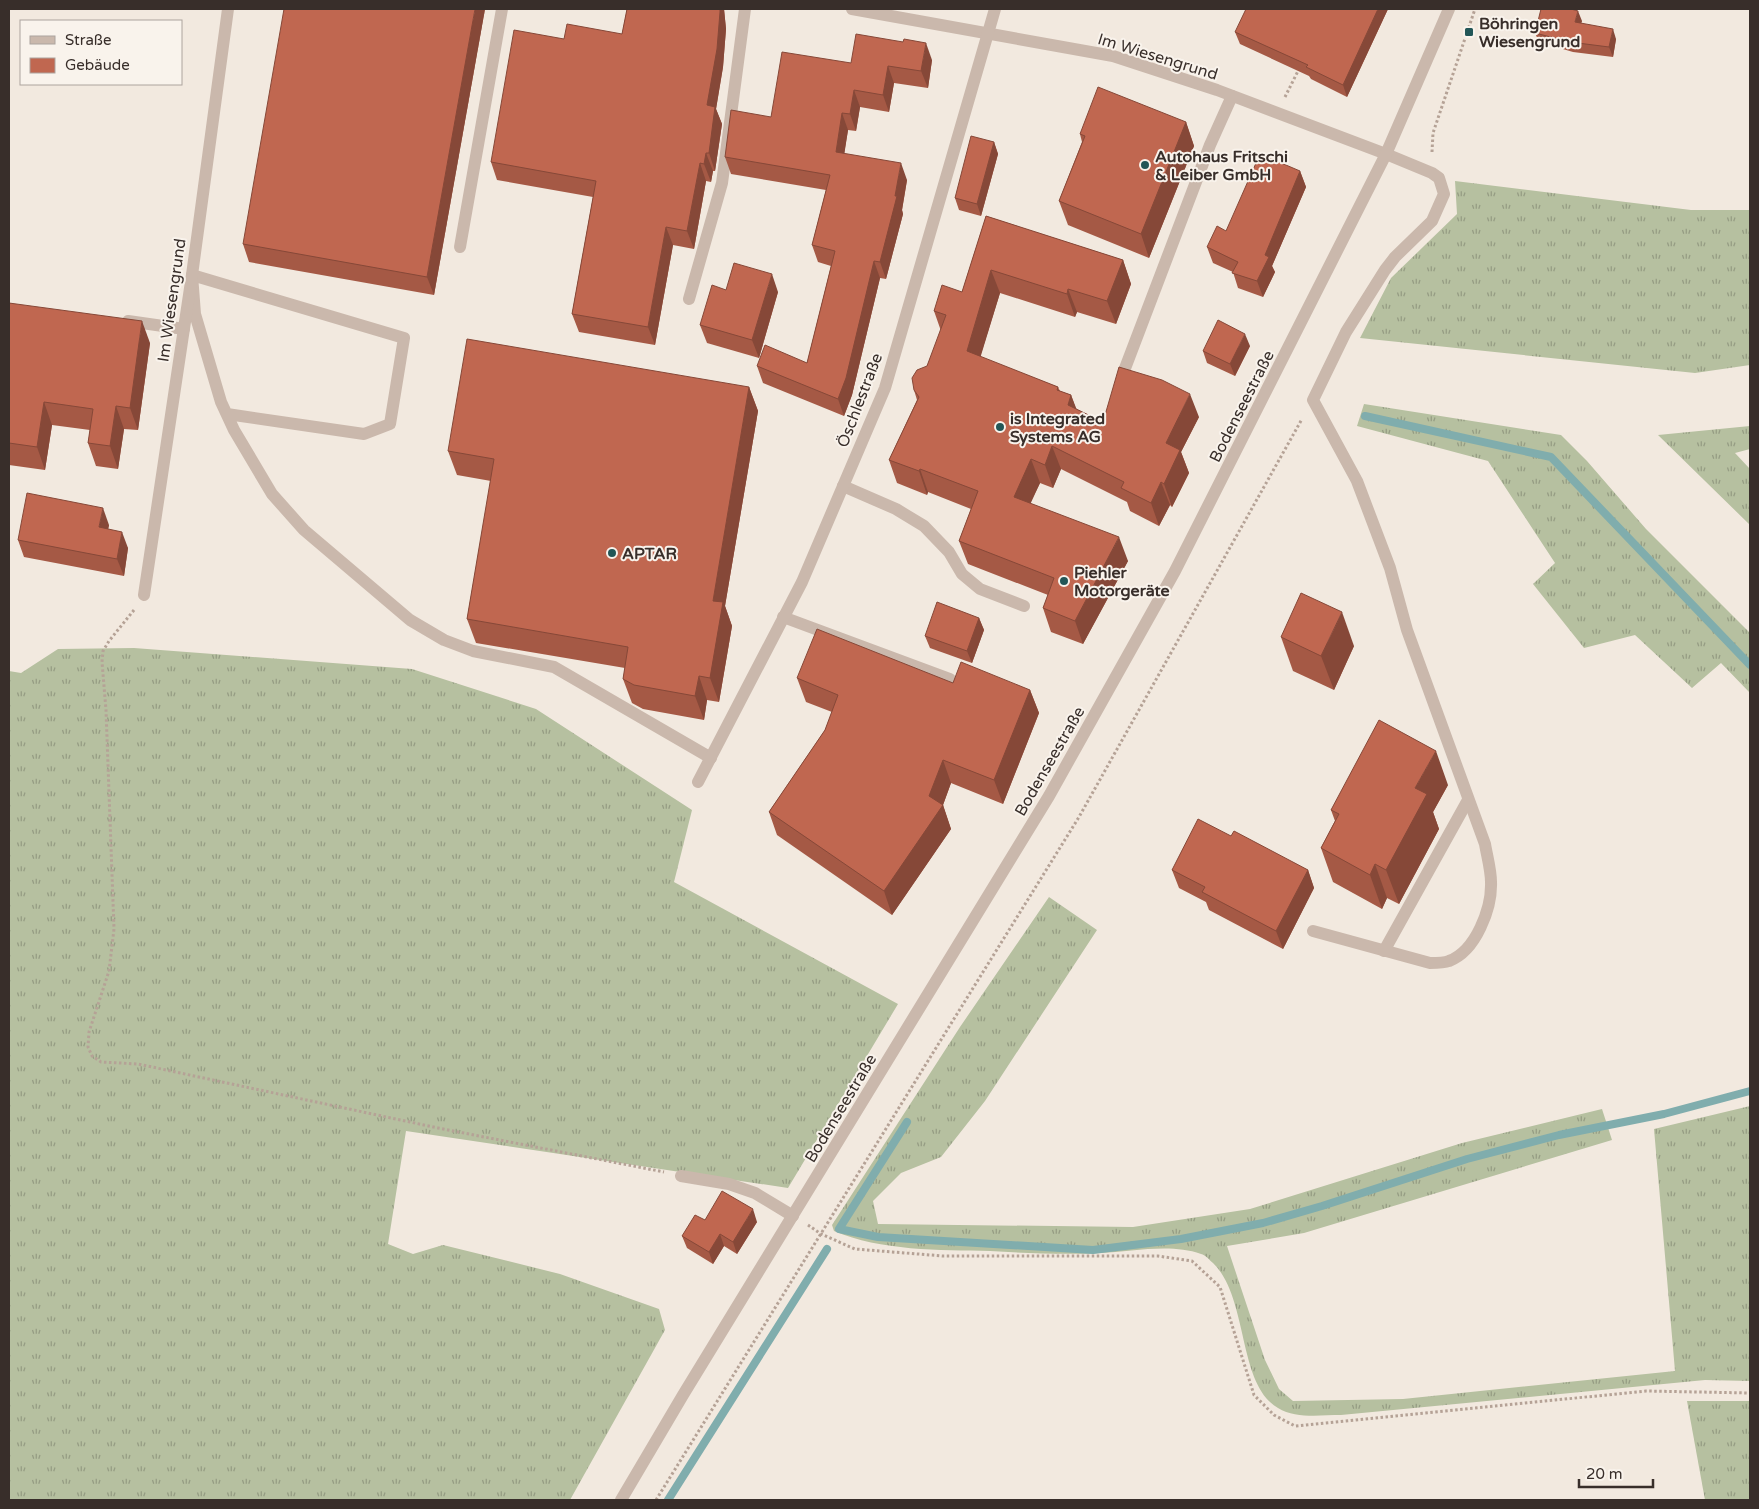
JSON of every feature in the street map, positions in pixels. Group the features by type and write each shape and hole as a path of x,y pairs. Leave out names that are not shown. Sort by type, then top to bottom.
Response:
{"street":[{"name":"Im Wiesengrund","path":"144,595 192,275 228,9"},
{"path":"460,247 502,9"},
{"path":"690,299 722,183 745,9"},
{"name":"Im Wiesengrund","path":"852,9 1113,56 1232,96 1432,173"},
{"name":"Öschlestraße","path":"698,782 802,582 885,388 995,9"},
{"name":"Bodenseestraße","path":"621,1500 683,1395 1049,796 1175,571 1386,154 1449,9"},
{"path":"1124,371 1206,154 1232,96"},
{"path":"1313,931 1430,963 1449,961 1468,946 1482,924 1490,904 1492,881 1485,844 1407,630 1390,568 1357,481 1313,400 1346,332 1385,270 1395,257 1432,221 1444,194 1439,178 1432,173"},
{"path":"227,414 364,434 390,424 404,338 192,275 195,314 204,351 227,414 272,494 304,530 410,620 444,640 473,651 554,667 711,758"},
{"path":"116,320 184,329"},
{"path":"843,486 896,509 924,526 950,552 962,574 980,589 1024,606"},
{"path":"783,617 950,679"},
{"path":"1384,951 1468,800"},
{"path":"681,1176 729,1184 755,1193 793,1216"}],"path":[{"path":"1432,173 1433,133 1475,9"},
{"path":"1278,113 1302,61"},
{"path":"656,1500 1079,817 1313,400"},
{"path":"144,595 109,642 102,662 106,710 114,928 110,971 89,1032 88,1047 92,1056 101,1062 138,1064 429,1126 681,1176"},
{"path":"821,1234 855,1249 943,1256 1158,1256 1192,1261 1220,1287 1254,1395 1274,1415 1295,1426 1646,1391 1750,1393"}],"green space":[{"path":"1455,181 1691,210 1750,210 1750,365 1695,373 1360,338 1391,278 1457,214"},
{"path":"1364,404 1561,435 1587,461 1646,529 1750,633 1750,693 1721,663 1692,688 1635,635 1584,648 1533,584 1555,563 1488,461 1357,426"},
{"path":"1750,426 1750,449 1735,453 1750,469 1750,525 1658,435"},
{"path":"134,648 412,669 536,709 692,810 674,882 898,1004 788,1188 406,1131 388,1244 413,1254 443,1245 560,1274 659,1309 665,1330 570,1500 9,1500 9,671 21,673 58,649"},
{"path":"1049,897 1097,930 985,1101 941,1157 901,1173 873,1201 878,1224 1133,1227 1250,1209 1462,1143 1602,1109 1612,1140 1304,1233 1227,1246 1265,1360 1279,1389 1293,1401 1403,1399 1675,1371 1654,1129 1750,1106 1750,1381 1705,1380 1341,1415 1292,1414 1278,1408 1265,1396 1256,1380 1249,1361 1233,1297 1224,1278 1206,1256 1177,1249 1072,1254 931,1250 891,1246 852,1238 834,1231 832,1225 960,1027"},
{"path":"1687,1401 1750,1401 1750,1500 1705,1500"}],"building":[{"path":"284,9 475,9 427,277 243,244"},
{"path":"627,9 720,9 717,49 707,105 715,107 709,153 706,153 704,164 700,163 687,231 666,227 648,327 572,314 596,181 491,162 514,30 564,39 567,24 622,34"},
{"path":"1246,9 1378,9 1343,85 1306,67 1308,65 1235,32"},
{"path":"1541,9 1571,9 1578,11 1575,22 1613,29 1609,47 1570,42 1535,33"},
{"path":"856,34 903,42 904,39 926,43 921,71 888,66 883,95 854,90 850,114 842,113 836,152 901,163 895,196 897,196 880,262 874,261 846,378 838,399 757,366 765,345 807,363 835,251 812,245 830,175 725,157 731,110 771,117 782,52 851,63"},
{"path":"1098,87 1186,122 1141,234 1059,201 1085,136 1080,134"},
{"path":"971,136 994,142 977,204 955,198"},
{"path":"1260,154 1300,171 1265,255 1269,257 1257,281 1232,273 1238,262 1207,247 1217,226 1226,231"},
{"path":"986,216 1123,260 1107,301 1068,289 1067,294 991,270 967,351 1058,387 1057,390 1071,395 1068,405 1103,422 1119,367 1162,380 1190,394 1166,443 1180,450 1164,484 1161,482 1151,503 1121,488 1124,482 1052,446 1045,465 1031,459 1014,497 1119,537 1075,621 1043,608 1054,578 959,541 978,491 920,469 919,471 889,460 919,397 914,390 912,378 917,370 927,366 946,315 934,311 942,285 962,292"},
{"path":"734,263 772,274 752,340 700,325 712,285 726,290"},
{"path":"9,303 142,321 130,408 116,406 110,446 88,443 93,409 44,402 37,447 9,443"},
{"path":"1218,320 1245,334 1230,364 1203,351"},
{"name":"APTAR","path":"467,339 749,387 713,601 723,602 710,678 699,676 695,696 634,685 623,679 628,647 467,619 494,459 448,451"},
{"path":"27,493 103,508 99,527 122,532 117,559 18,540"},
{"path":"1301,593 1342,612 1321,656 1281,637"},
{"path":"937,602 979,618 967,651 925,636"},
{"path":"817,629 953,683 961,662 1030,690 994,780 943,760 929,796 943,805 884,891 769,812 825,730 838,695 797,678"},
{"path":"1379,720 1436,751 1415,788 1427,794 1386,870 1375,864 1370,875 1321,848 1339,814 1331,810"},
{"path":"1198,819 1231,836 1234,831 1308,870 1276,931 1202,892 1205,887 1172,870"},
{"path":"722,1191 753,1209 733,1242 720,1234 709,1252 682,1236 695,1215 705,1220"}],"waterway":[{"path":"1365,416 1551,457 1750,665"},
{"path":"907,1122 839,1229 878,1237 1093,1250 1181,1239 1263,1223 1467,1159 1559,1135 1664,1114 1750,1091"},
{"path":"668,1500 827,1249"}],"place":[{"name":"Böhringen Wiesengrund","path":"1469,32"},
{"name":"Autohaus Fritschi & Leiber GmbH","path":"1145,165"},
{"name":"is Integrated Systems AG","path":"1000,427"},
{"name":"APTAR","path":"612,553"},
{"name":"Piehler Motorgeräte","path":"1064,581"}]}
